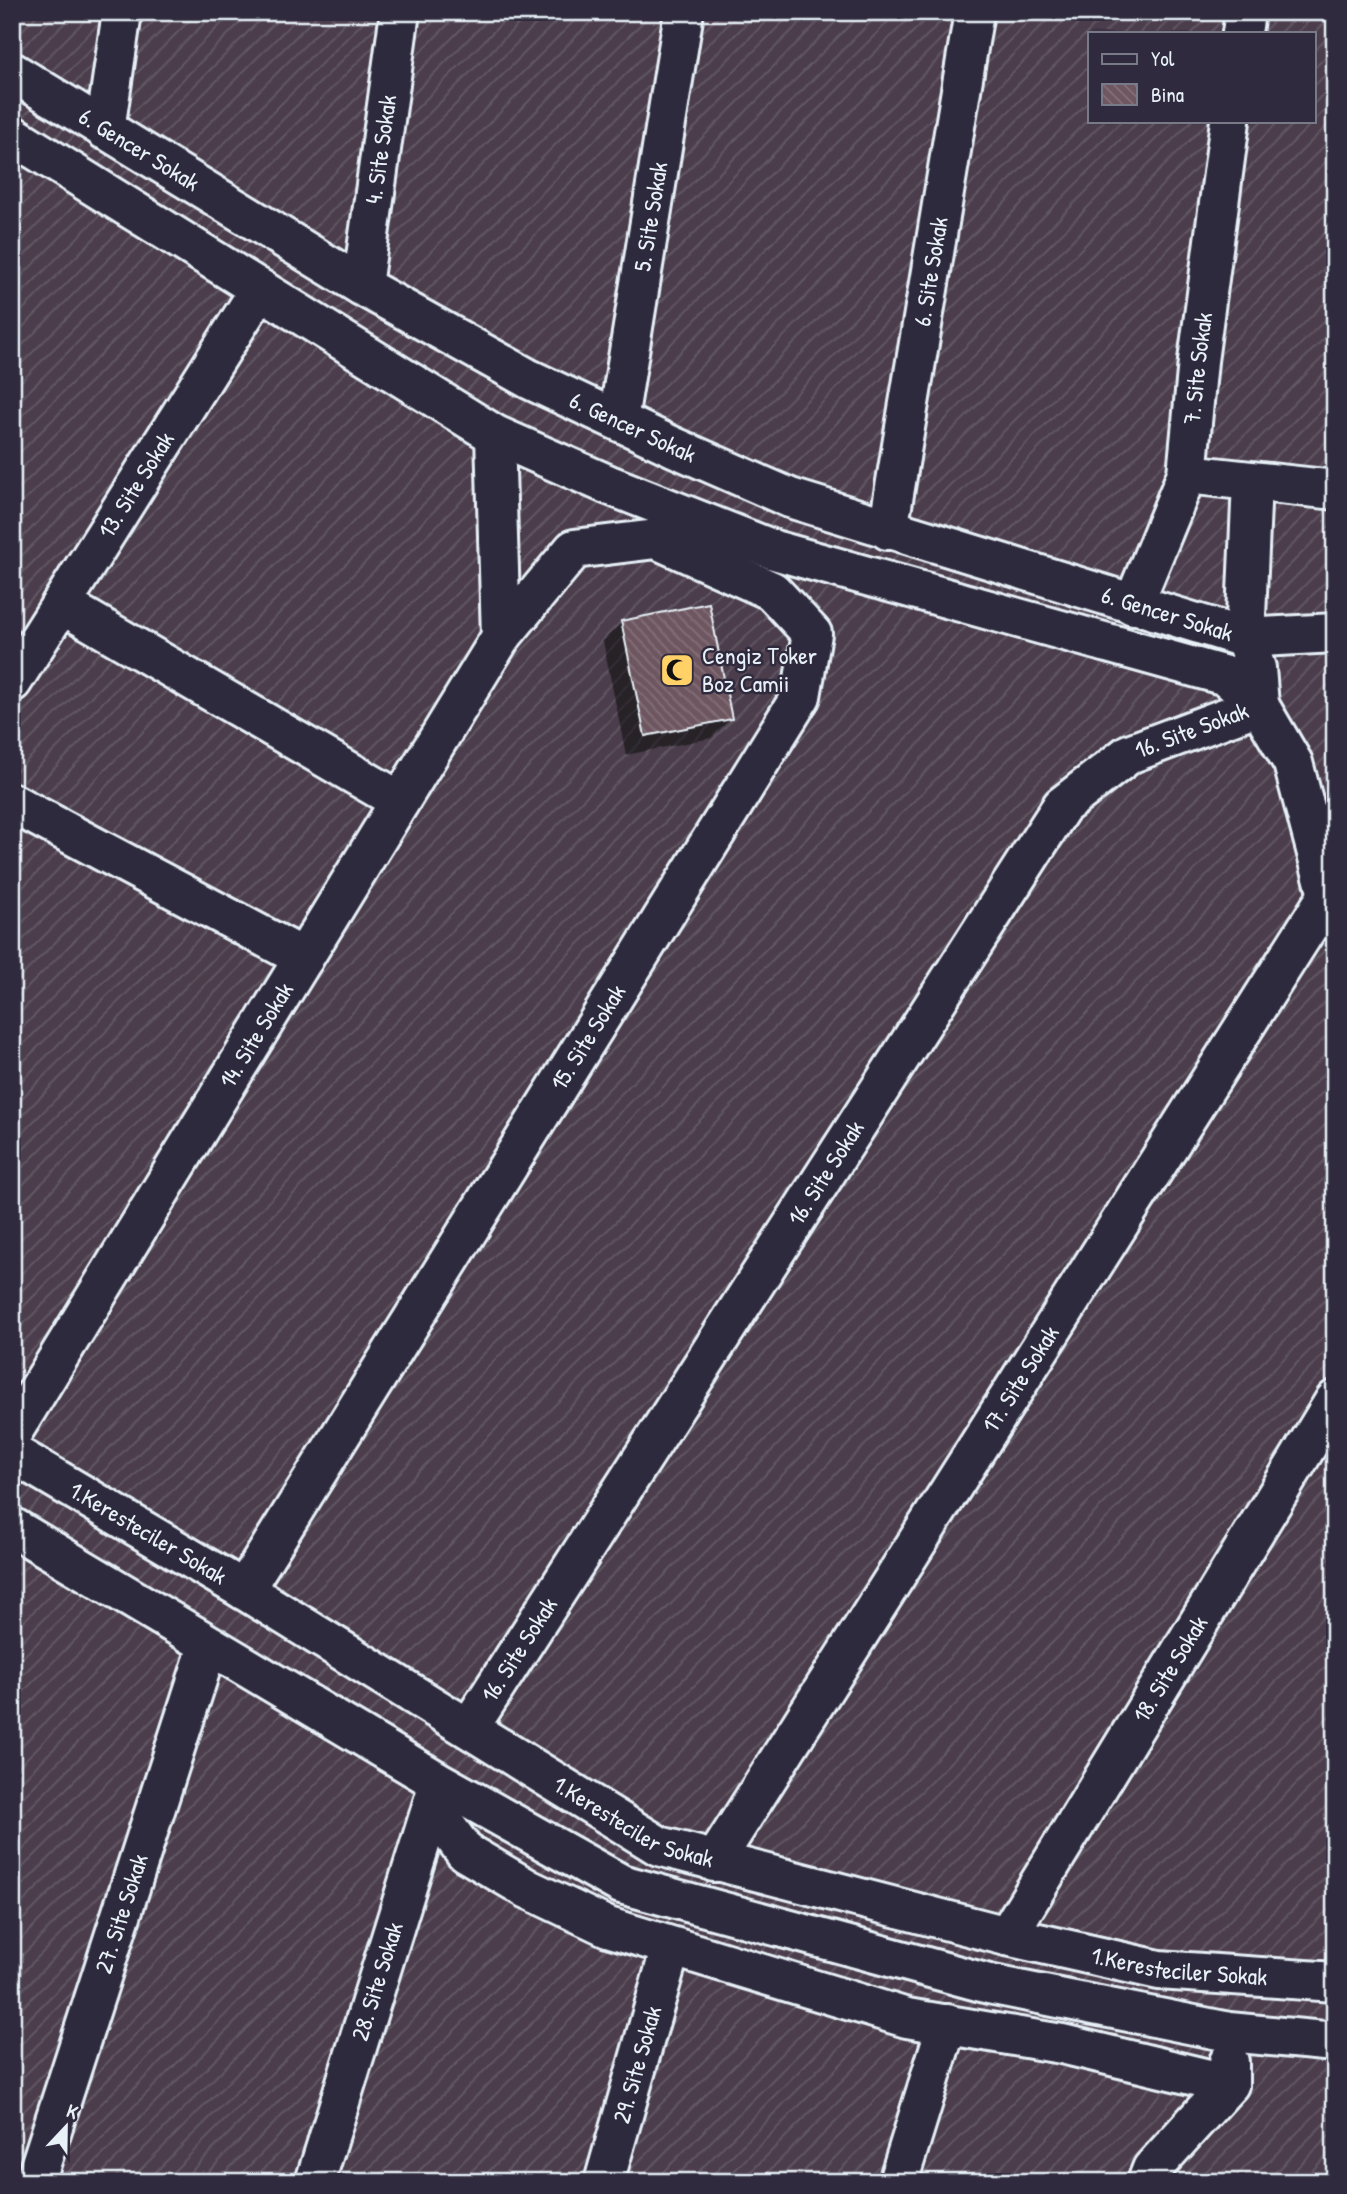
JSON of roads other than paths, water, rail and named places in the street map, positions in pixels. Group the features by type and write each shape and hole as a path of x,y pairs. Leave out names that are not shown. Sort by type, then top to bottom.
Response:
{"street":[{"path":"106,130 122,12"},
{"name":"4. Site Sokak","path":"362,286 400,12"},
{"name":"5. Site Sokak","path":"618,420 684,12"},
{"name":"6. Site Sokak","path":"888,530 974,12"},
{"path":"1242,32 1245,12"},
{"name":"6. Gencer Sokak","path":"12,72 362,286 529,379 618,420 790,498 1245,638 1256,668 1259,705"},
{"name":"7. Site Sokak","path":"1133,604 1187,474 1198,361 1230,122"},
{"name":"6. Gencer Sokak","path":"17,150 260,289 495,435 645,499 775,550 1226,676 1259,705"},
{"name":"13. Site Sokak","path":"12,682 260,289"},
{"path":"495,435 501,637"},
{"path":"1187,474 1335,490"},
{"path":"1252,482 1245,638 1335,633"},
{"path":"645,499 656,540"},
{"name":"14. Site Sokak","path":"12,1433 501,637 574,549 656,540"},
{"name":"15. Site Sokak","path":"244,1590 801,696 812,634 772,591 656,540"},
{"path":"61,604 400,801"},
{"path":"1259,705 1293,763 1331,908"},
{"name":"16. Site Sokak","path":"469,1728 1062,806 1129,754 1259,705"},
{"path":"12,803 304,958"},
{"name":"17. Site Sokak","path":"714,1862 1331,908"},
{"name":"18. Site Sokak","path":"1007,1936 1335,1400"},
{"name":"1.Keresteciler Sokak","path":"12,1453 244,1590 659,1846 1007,1936 1159,1970 1335,1982"},
{"name":"1.Keresteciler Sokak","path":"12,1527 208,1646 436,1794 621,1884 989,1984 1229,2032 1335,2042"},
{"name":"27. Site Sokak","path":"35,2182 208,1646"},
{"path":"436,1794 465,1852 528,1889 608,1927 907,2018 1062,2044 1229,2084"},
{"name":"28. Site Sokak","path":"314,2182 436,1794"},
{"name":"29. Site Sokak","path":"604,2182 671,1947"},
{"path":"898,2182 947,2024"},
{"path":"1147,2182 1152,2169 1229,2084 1229,2032"}],"place":[{"name":"Cengiz Toker Boz Camii","path":"677,670"}]}
